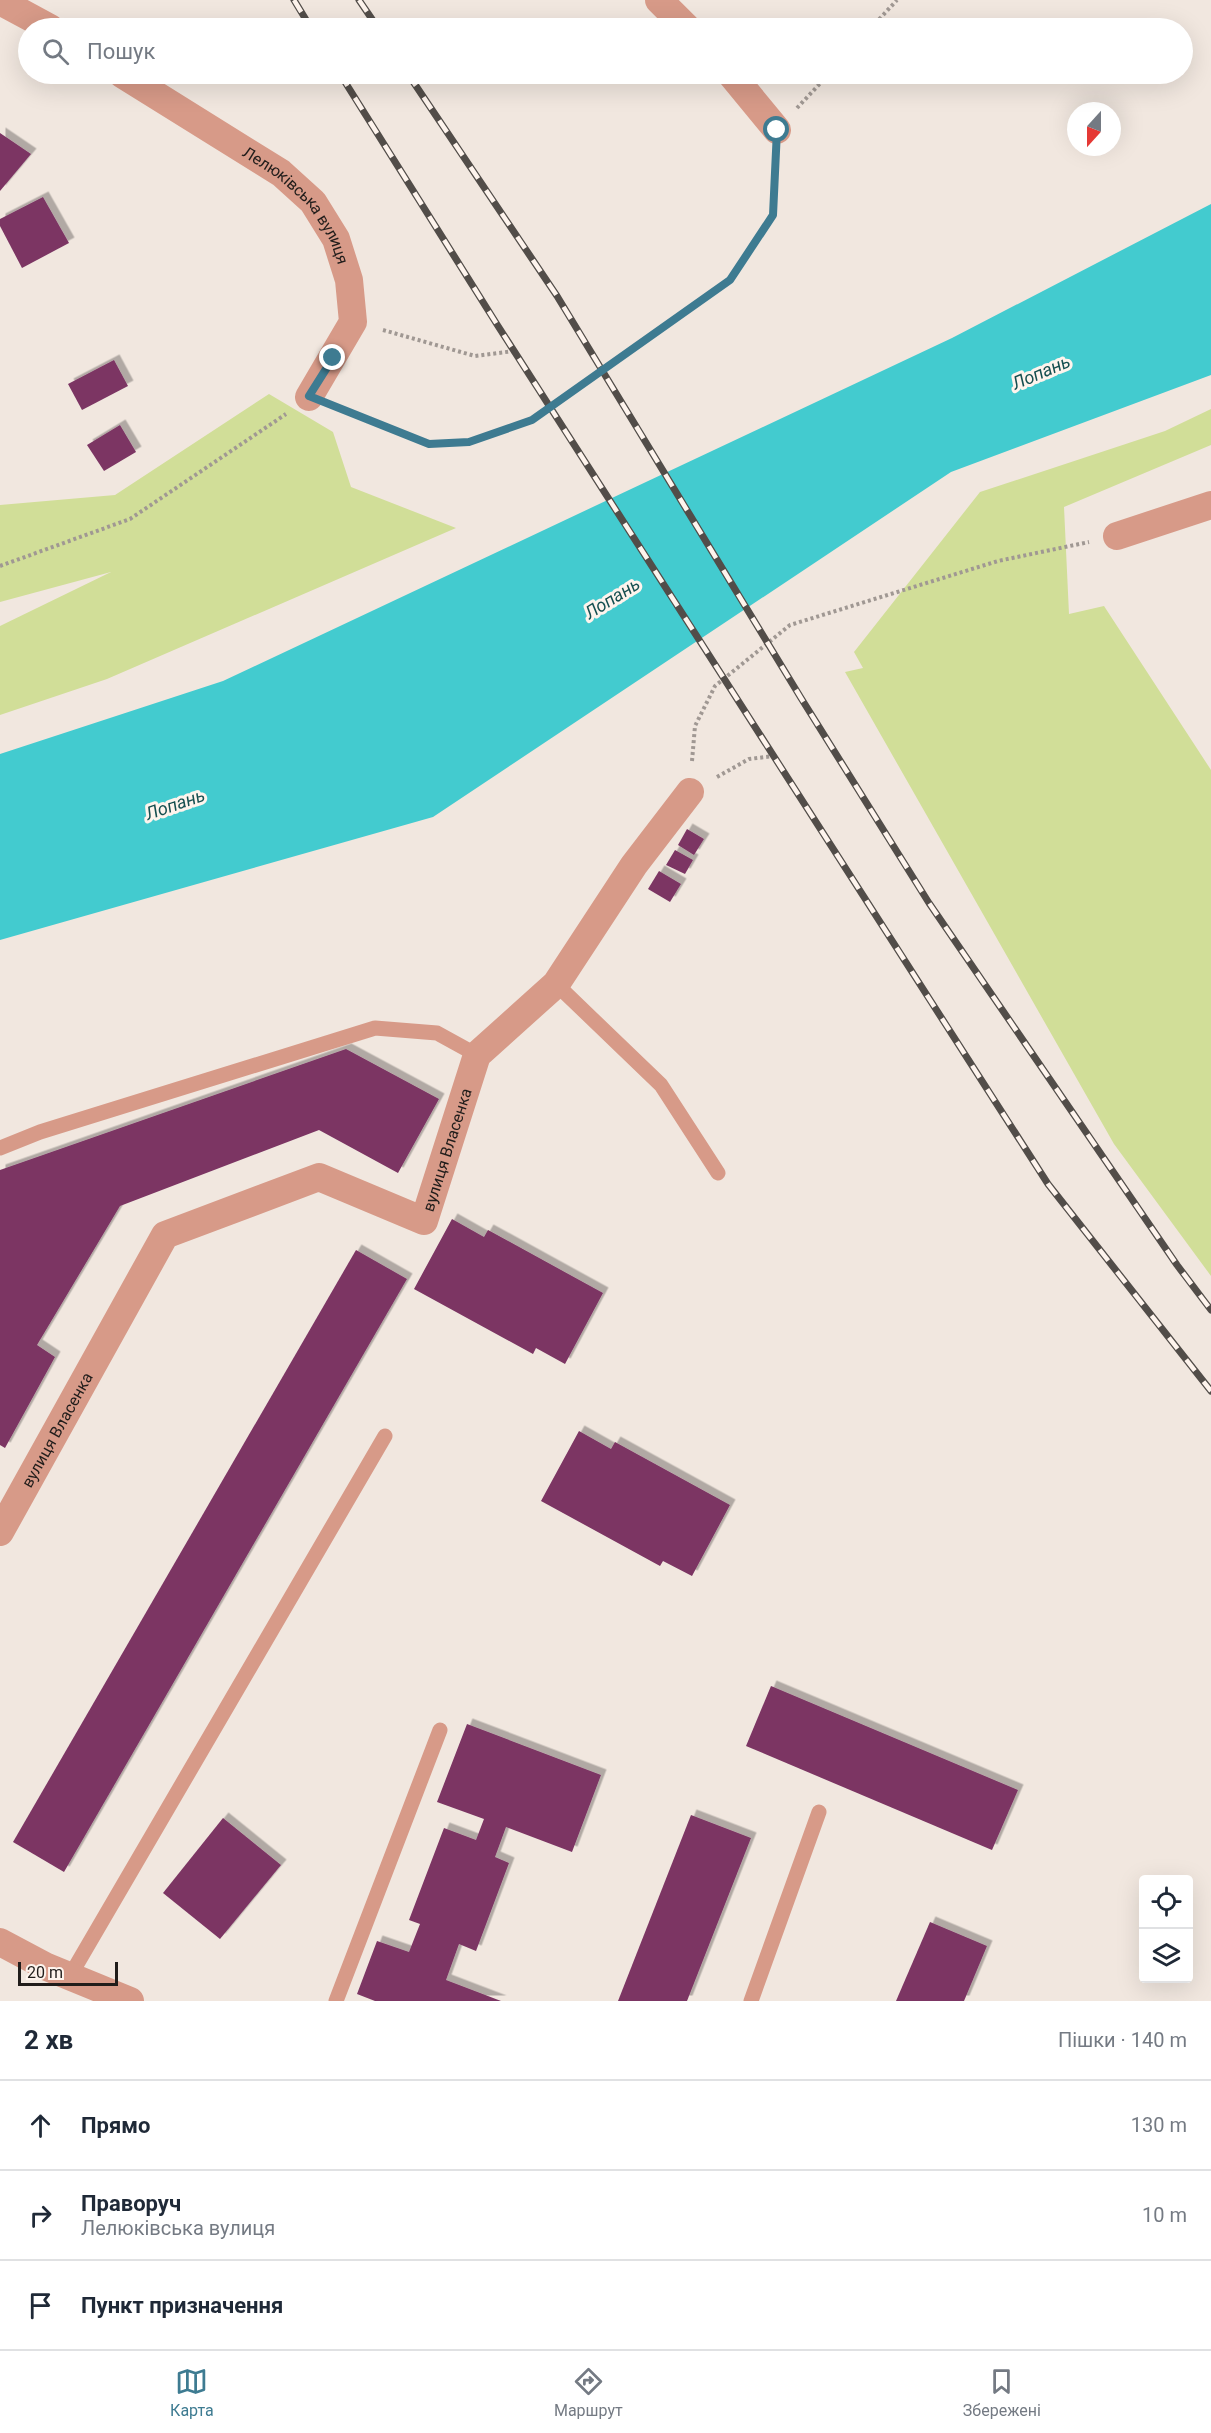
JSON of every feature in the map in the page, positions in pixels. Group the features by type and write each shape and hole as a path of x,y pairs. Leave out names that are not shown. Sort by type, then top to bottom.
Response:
{"street":[{"path":"658,0 677,18"},
{"path":"0,1 33,18"},
{"name":"Лелюківська вулиця","path":"138,84 281,173 312,202 336,239 349,280 353,322"},
{"path":"739,84 777,130"},
{"path":"309,396 353,322"},
{"path":"1117,536 1211,505"},
{"path":"477,1054 555,984 634,865 690,792"},
{"name":"вулиця Власенка","path":"0,1532 165,1235 319,1177 424,1221 477,1054"},
{"path":"0,1942 70,1976 130,2001"}],"lane":[{"path":"555,984 661,1085 718,1173"},
{"path":"0,1148 40,1132 375,1028 437,1033 477,1054"},
{"path":"70,1976 385,1436"},
{"path":"336,2001 440,1730"},
{"path":"751,2001 819,1812"}],"path":[{"path":"880,18 897,0"},
{"path":"0,566 130,519 265,430 309,396 429,444 469,442 532,420 730,280 773,215 777,130 820,84"},
{"path":"353,322 475,356 514,351"},
{"path":"690,792 695,726 715,686 790,624 998,561 1117,536"},
{"path":"690,792 749,759 774,756"}],"green space":[{"path":"269,394 333,432 351,487 456,528 107,679 0,715 0,626 111,572 0,602 0,505 115,495"},
{"path":"1211,409 1211,445 1064,507 1069,614 1104,606 1211,770 1211,1276 1114,1144 845,672 863,668 854,652 980,492 1165,431"}],"water":[{"name":"Лопань","path":"1211,204 1211,375 951,472 433,817 0,940 0,754 223,681 952,338"}],"building":[{"path":"0,133 31,154 0,191"},
{"path":"43,197 69,243 22,268 0,226 0,219"},
{"path":"114,360 128,386 82,410 68,384"},
{"path":"120,425 136,452 104,471 87,445"},
{"path":"687,829 704,839 694,855 678,845"},
{"path":"675,850 693,860 685,874 666,865"},
{"path":"659,871 681,884 670,902 648,889"},
{"path":"346,1049 439,1099 398,1173 319,1130 120,1206 37,1345 55,1357 5,1448 0,1445 0,1170"},
{"path":"452,1219 484,1237 488,1230 603,1293 565,1364 536,1348 533,1354 414,1289"},
{"path":"356,1250 407,1279 64,1872 13,1842"},
{"path":"579,1431 611,1449 615,1442 730,1505 692,1576 663,1561 660,1566 541,1501"},
{"path":"771,1686 1018,1790 992,1850 746,1746"},
{"path":"467,1724 601,1775 572,1852 506,1827 495,1857 509,1863 476,1951 459,1944 446,1980 501,2001 375,2001 357,1994 377,1941 409,1952 420,1924 409,1920 444,1828 476,1840 484,1819 437,1802"},
{"path":"691,1815 751,1838 687,2001 618,2001"},
{"path":"223,1818 281,1865 220,1939 163,1893"},
{"path":"930,1922 987,1946 964,2001 896,2001"}],"railway":[{"path":"294,0 305,18"},
{"path":"359,0 371,18"},
{"path":"346,84 498,326 1048,1184 1211,1391"},
{"path":"415,84 557,296 801,698 929,903 1177,1265 1211,1310"}],"route":[{"path":"333,358 309,396 429,444 469,442 532,420 730,280 773,215 777,130"}]}
